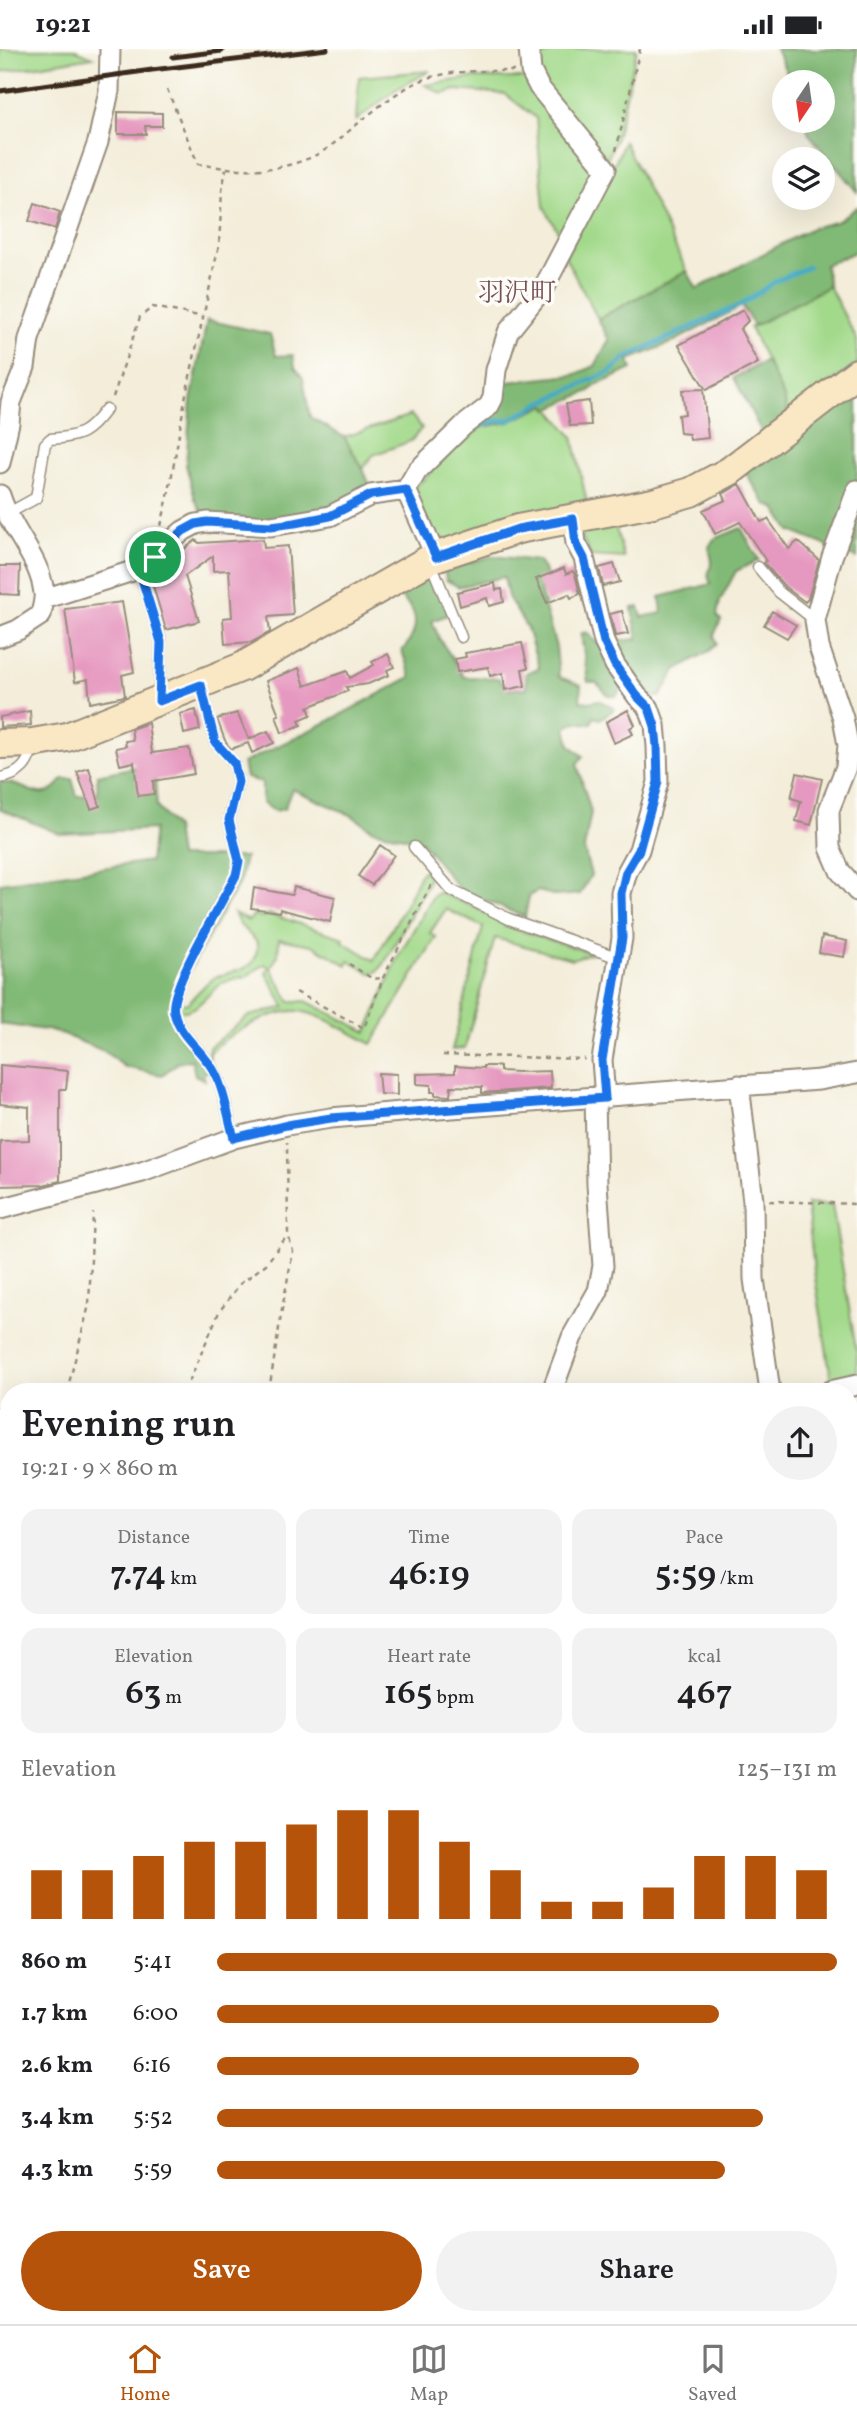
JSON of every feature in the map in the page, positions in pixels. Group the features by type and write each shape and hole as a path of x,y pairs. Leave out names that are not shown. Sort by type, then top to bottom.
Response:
{"street":[{"path":"0,463 9,423 5,396 25,367 29,339 98,142 109,91 110,49"},
{"path":"406,490 417,471 463,426 489,406 493,398 496,370 508,332 544,287 606,169 539,87 530,60"},
{"path":"0,744 32,744 67,737 201,685 242,667 432,558 518,529 674,498 711,482 730,471 857,373"},
{"path":"44,599 139,569 183,531 196,524 207,522 271,526 295,523 330,516 371,495 406,490"},
{"path":"406,490 432,558"},
{"path":"857,490 832,557 815,619 819,647 850,724 846,767 829,810 830,848 840,871 857,891"},
{"path":"0,637 18,630 41,615 44,599 38,569 3,505"},
{"path":"555,1383 572,1337 598,1291 603,1266 597,1184 602,1060 622,938 621,893 626,872 639,850 658,782 655,726 649,708 615,665 604,642 584,558 576,543 573,519"},
{"path":"0,1209 142,1172 234,1138 331,1118 819,1080 857,1073"},
{"path":"739,1085 753,1201 754,1279 769,1383"}],"lane":[{"path":"3,505 36,498 45,444 50,439 83,433 96,423 106,409"},
{"path":"432,558 461,636"},
{"path":"758,568 779,592 815,619"},
{"path":"139,569 161,642 159,701"},
{"path":"201,685 215,742 234,763 238,782 229,820 239,861 236,875 185,972 173,1001 182,1033 216,1074 234,1138"},
{"path":"0,778 8,777 29,761 32,744"},
{"path":"414,847 452,890 509,919 619,958"}],"path":[{"path":"606,169 618,146 640,49"},
{"path":"167,89 198,164 226,169 269,169 321,153 381,104 427,79 530,60"},
{"path":"155,557 170,492 185,399 219,245 226,169"},
{"path":"106,409 114,396 127,349 140,317 153,307 204,317"},
{"path":"296,992 364,1028 383,978 437,873"},
{"path":"349,964 373,979 383,978"},
{"path":"443,1055 602,1060"},
{"path":"270,1383 293,1251 288,1235 287,1125"},
{"path":"753,1201 857,1204"},
{"path":"69,1383 89,1305 93,1213"},
{"path":"188,1383 219,1312 240,1284 266,1264 288,1235"}],"green space":[{"path":"0,49 74,49 93,57 0,72"},
{"path":"637,49 616,138 607,160 541,81 535,60 555,50"},
{"path":"776,49 857,49 857,192 835,165 835,147 820,147 809,133 835,133 835,70 786,70"},
{"path":"430,71 395,90 356,121 359,77"},
{"path":"470,78 527,78 595,166 595,175 563,240 544,207 536,118 505,94 455,90 443,94 425,85"},
{"path":"624,141 687,271 598,319 565,257"},
{"path":"857,207 857,251 825,265 829,286 754,326 742,306 673,342 629,360 632,369 595,386 590,391 548,409 546,405 509,422 482,427 498,402 499,383 574,375 595,366 609,340 598,319 687,271 697,289 812,228 838,221"},
{"path":"829,286 857,340 857,364 788,415 784,397 750,328"},
{"path":"207,320 270,334 276,356 293,355 295,367 303,378 310,417 344,437 372,490 351,505 213,531 195,499 186,465 191,401"},
{"path":"766,361 784,397 788,415 763,435 734,378"},
{"path":"857,385 857,558 790,531 775,508 766,504 743,469"},
{"path":"546,404 573,437 588,508 439,547 411,488 422,481 465,437 482,427 509,422"},
{"path":"411,415 422,428 411,441 373,455 363,469 344,437"},
{"path":"615,525 624,558 591,556 578,529"},
{"path":"741,528 759,560 736,571 720,601 717,615 721,620 714,635 717,643 711,650 676,670 660,697 641,697 622,688 616,696 608,695 596,682 588,682 581,634 586,632 600,646 615,651 619,647 618,641 638,639 632,608 639,607 642,617 662,613 660,597 711,584 708,576 712,561 709,547 714,539"},
{"path":"494,556 538,561 544,569 547,581 540,591 556,647 559,677 581,685 580,701 599,700 615,709 600,719 594,717 591,724 575,722 566,728 570,745 583,756 577,764 591,812 584,849 591,875 580,894 557,896 538,891 529,896 525,917 460,890 421,841 373,830 351,815 292,789 284,809 274,811 262,802 262,782 246,778 243,763 411,677 402,651 412,636 415,619 410,607 395,589 423,573 439,584 450,614 432,621 439,638 464,677 498,678 509,690 527,688 526,673 539,668 527,628 508,597 504,577 459,587 446,580 444,569"},
{"path":"154,763 157,807 175,828 179,857 245,857 240,881 183,982 172,1016 174,1028 208,1071 203,1074 205,1080 195,1075 192,1060 179,1062 162,1075 125,1067 104,1051 54,1031 0,1024 0,883 150,861 154,829 60,834 0,809 0,782 40,793 55,788 63,779 72,779 77,796 98,795 97,775"},
{"path":"426,869 429,877 427,885 377,972 370,973 349,961 347,965 312,945 279,939 278,955 271,968 290,1002 306,1001 367,1032 399,955 433,896 439,892 515,929 592,953 572,959 495,938 465,1048 452,1050 483,927 446,909 430,933 436,937 372,1044 316,1016 288,1011 264,1019 227,1038 210,1052 210,1060 209,1047 249,1016 285,1007 266,973 269,967 265,964 247,976 221,983 196,1007 178,1011 177,1001 188,1003 213,979 246,968 255,959 257,942 239,924 234,913 249,921 254,914 261,917 269,914 344,938 342,941 374,960 420,874"},
{"path":"807,1204 832,1205 857,1355 857,1380 832,1383 814,1271"}],"building":[{"path":"118,112 162,113 162,126 145,126 146,134 118,134"},
{"path":"35,203 60,212 55,229 29,221"},
{"path":"743,310 748,321 740,329 758,363 706,390 679,345"},
{"path":"703,389 708,438 690,440 689,434 680,433 678,415 685,414 682,390"},
{"path":"589,401 591,425 570,426 566,404"},
{"path":"740,484 761,522 768,519 789,549 798,541 819,560 805,602 785,587 764,563 766,561 740,522 715,534 703,510 726,500 723,494"},
{"path":"263,539 264,548 288,546 293,615 268,617 270,632 252,642 225,644 223,618 232,617 229,570 213,571 213,556 185,576 199,621 166,630 151,579 160,577 158,569 196,540 199,543"},
{"path":"614,564 620,582 603,586 599,568"},
{"path":"0,566 20,566 19,595 0,594"},
{"path":"564,568 566,574 573,571 575,574 580,594 571,598 569,594 547,603 536,579"},
{"path":"495,583 496,590 502,589 504,602 489,606 487,598 460,606 457,592"},
{"path":"122,602 134,672 122,675 125,696 90,703 88,679 75,682 65,609"},
{"path":"622,611 628,634 615,636 610,614"},
{"path":"772,611 796,625 787,638 764,625"},
{"path":"522,643 528,668 522,669 525,686 505,690 503,673 490,676 488,667 457,672 455,659 466,657 465,653"},
{"path":"388,654 394,667 387,670 389,675 368,684 346,687 348,691 308,707 311,715 299,720 301,725 282,733 276,716 279,715 266,681 299,668 305,686 347,671 350,678"},
{"path":"196,710 200,730 184,734 180,714"},
{"path":"628,710 635,725 630,728 633,734 614,743 606,722"},
{"path":"30,711 31,725 0,727 0,717"},
{"path":"237,713 249,739 268,731 274,743 252,753 248,743 231,749 217,719"},
{"path":"148,723 152,753 189,748 194,774 153,781 154,794 138,796 134,762 120,765 116,748 126,746 125,741 133,740 131,729"},
{"path":"89,768 100,806 91,809 77,772"},
{"path":"797,773 822,779 811,825 796,821 801,801 791,798"},
{"path":"380,845 394,855 372,885 358,876"},
{"path":"294,887 335,897 330,922 280,909 280,912 251,908 254,888 292,895"},
{"path":"822,936 847,941 844,957 819,953"},
{"path":"0,1065 68,1071 66,1089 60,1089 60,1181 43,1185 0,1186 0,1141 29,1140 29,1107 0,1104"},
{"path":"455,1066 500,1066 500,1071 518,1072 550,1071 551,1088 482,1093 482,1087 451,1086 450,1096 435,1095 435,1092 431,1092 431,1085 417,1084 417,1074 455,1073"},
{"path":"378,1073 397,1074 397,1095 380,1094"}],"waterway":[{"path":"476,427 510,420 610,372 627,357 742,304 776,281 808,267"}],"railway":[{"path":"0,91 327,49"},
{"path":"173,57 222,51"}],"district":[{"name":"羽沢町","path":"517,292"}],"route":[{"path":"406,490 436,557 518,529 573,519 576,543 584,558 604,642 615,665 649,708 655,726 657,746 658,782 639,850 626,872 621,893 622,938 602,1060 605,1098 331,1118 234,1138 216,1074 182,1033 173,1001 185,972 236,875 239,861 229,820 238,782 234,763 215,742 201,685 159,701 161,642 139,569 155,557 183,531 196,524 207,522 271,526 295,523 330,516 371,495 387,491 406,490"}]}
